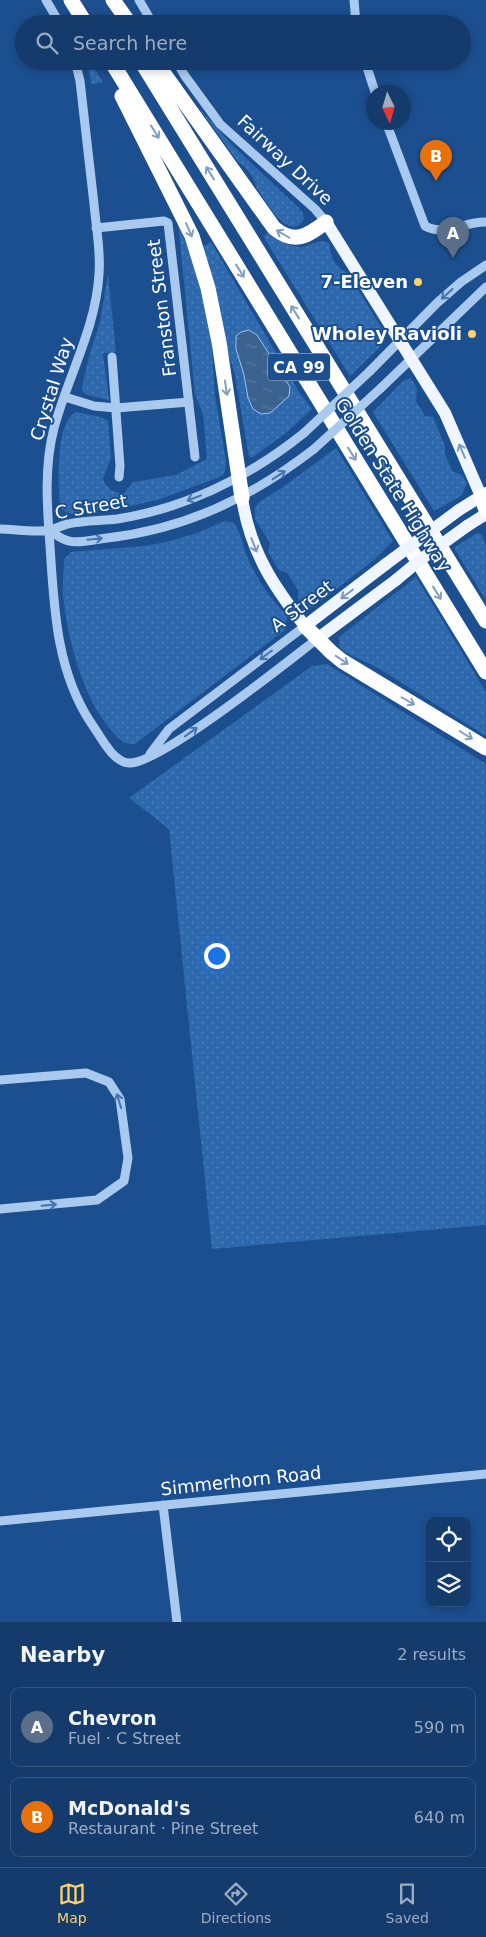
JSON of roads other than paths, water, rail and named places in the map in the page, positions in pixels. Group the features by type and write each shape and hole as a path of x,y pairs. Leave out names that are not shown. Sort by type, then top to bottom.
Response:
{"highway":[{"path":"71,0 81,15"},
{"path":"104,0 113,15"},
{"path":"113,0 124,15"},
{"path":"109,70 192,236 208,288 215,324 242,498"},
{"name":"Golden State Highway","path":"116,70 486,672"},
{"name":"Golden State Highway","path":"147,70 486,621"},
{"path":"161,70 274,228 290,238 300,237 309,234 326,222"},
{"path":"305,626 331,652 363,674 486,748"}],"main road":[{"name":"Fairway Drive","path":"326,222 445,412 485,503"},
{"path":"242,498 249,534 258,556 269,578 305,626"},
{"name":"A Street","path":"305,626 459,510 485,503"},
{"name":"A Street","path":"317,639 467,526 485,503"}],"street":[{"path":"46,0 55,15"},
{"path":"138,0 148,15"},
{"path":"354,0 355,15"},
{"name":"Crystal Way","path":"77,70 100,271 99,286 90,326 54,427 49,454 49,530 55,619 64,665 83,710 121,762 131,763"},
{"name":"Fairway Drive","path":"181,70 220,124 315,209 326,222"},
{"path":"368,70 373,85"},
{"path":"389,130 425,226 437,230 486,222"},
{"name":"Franston Street","path":"96,228 164,221 168,223 195,457"},
{"name":"C Street","path":"49,530 68,524 118,519 169,507 239,478 304,434 401,341 437,303 461,282 486,265"},
{"path":"483,290 482,283 486,280"},
{"name":"C Street","path":"49,530 69,542 139,534 169,526 242,498 283,472 314,449 483,290"},
{"path":"112,357 120,466 119,478"},
{"path":"65,397 94,406 116,408 189,402"},
{"path":"0,529 49,530"},
{"name":"A Street","path":"149,756 169,729 305,626"},
{"name":"A Street","path":"131,763 140,761 175,744 317,639"},
{"path":"0,1080 86,1073 109,1082 120,1100 128,1158 124,1180 97,1200 0,1209"},
{"name":"Simmerhorn Road","path":"0,1522 486,1474"},
{"path":"163,1505 177,1622"}],"water":[{"path":"249,330 257,335 290,387 289,396 270,413 261,414 253,409 248,398 244,375 236,349 236,336 241,332"}],"place":[{"name":"McDonald's","path":"436,181"},
{"name":"Chevron","path":"453,258"},
{"name":"7-Eleven","path":"418,282"},
{"name":"Wholey Ravioli","path":"472,334"}]}
